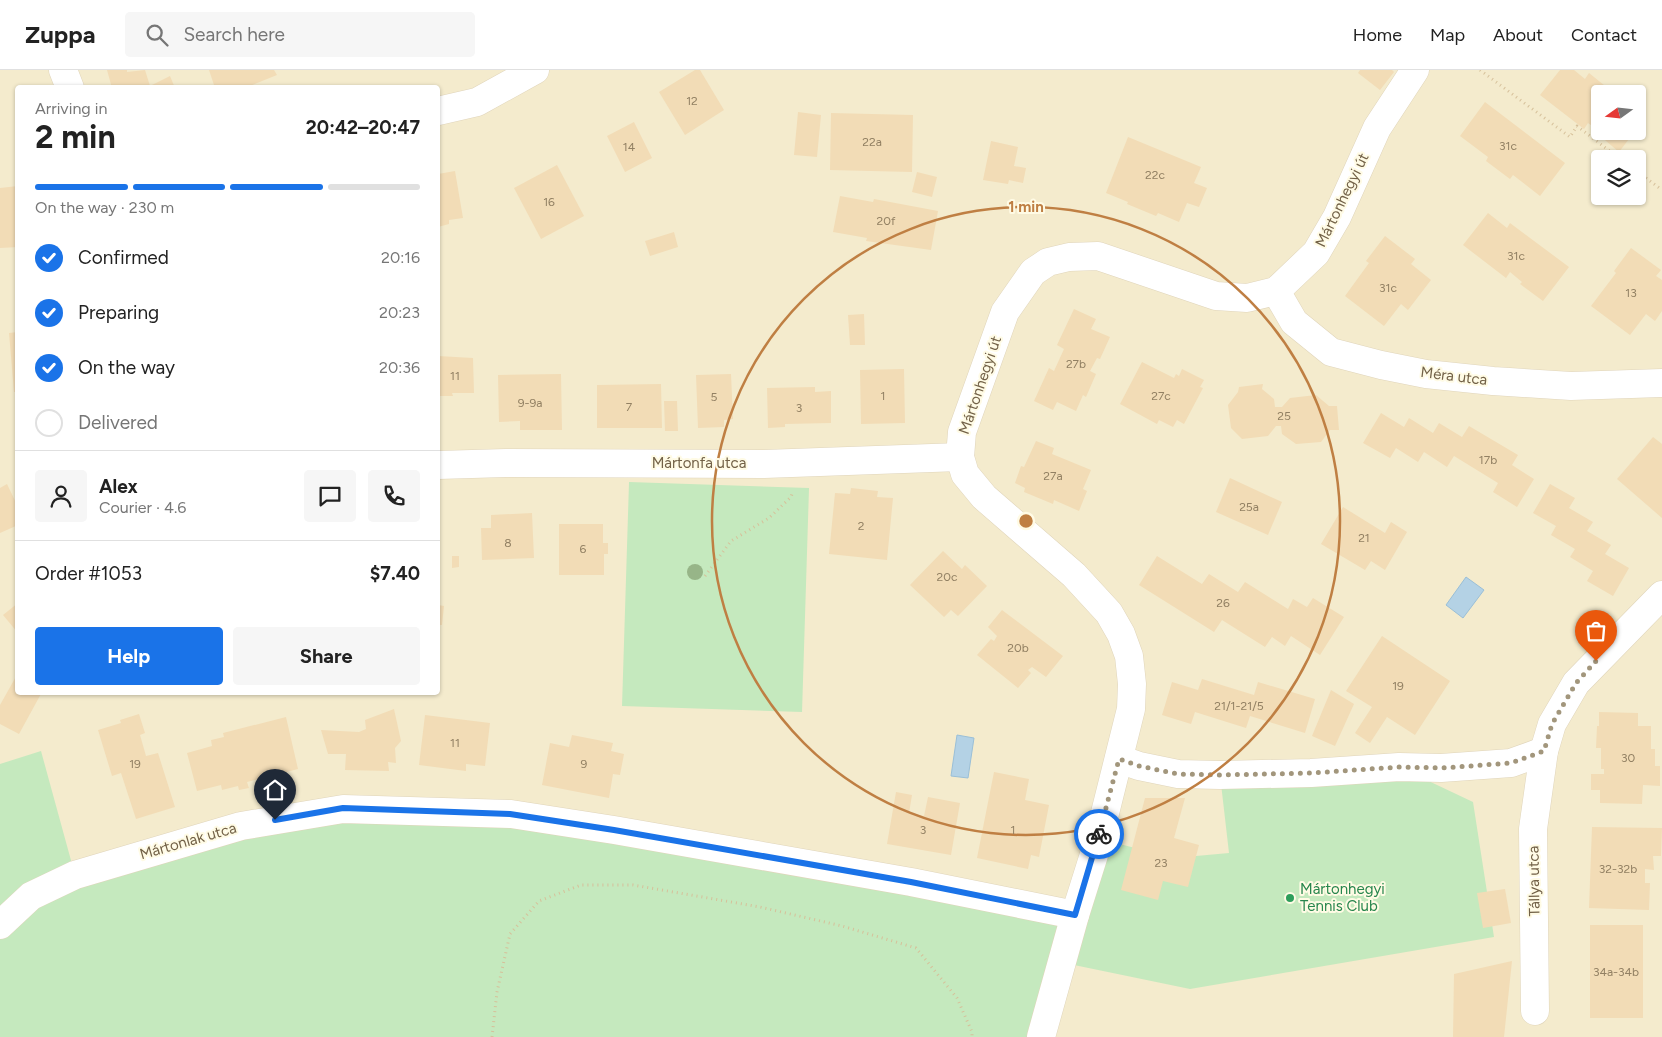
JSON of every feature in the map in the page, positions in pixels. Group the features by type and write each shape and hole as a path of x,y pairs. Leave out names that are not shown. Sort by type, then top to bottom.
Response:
{"street":[{"path":"63,70 69,85"},
{"path":"440,111 477,102 535,70"},
{"name":"Mártonhegyi út","path":"1041,1037 1119,759 1131,709 1132,684 1129,656 1121,634 1109,613 1074,575 984,497 965,474 960,457 962,432 1005,312 1033,272 1048,262 1069,258 1098,256 1216,296 1247,298 1276,291 1316,253 1337,217 1376,128 1415,70"},
{"name":"Méra utca","path":"1276,291 1294,322 1331,352 1381,365 1426,374 1571,386 1662,383"},
{"name":"Mártonfa utca","path":"440,465 805,462 960,457"},
{"name":"Tállya utca","path":"1535,1011 1533,829 1544,751 1552,724 1576,683 1662,595"},
{"path":"1119,759 1139,766 1178,774 1220,775 1311,773 1400,767 1442,768 1511,763 1544,751"},
{"name":"Mártonlak utca","path":"0,925 31,896 75,875 241,826 343,808 510,814 901,880 1075,915"}],"path":[{"path":"1480,70 1570,137 1577,126 1608,150"},
{"path":"1646,178 1662,190"},
{"path":"705,576 730,541 769,518 791,497 805,462"},
{"path":"492,1037 497,992 510,934 539,900 581,885 632,885 760,906 842,926 916,948 958,998 972,1032 972,1037"}],"shaded area":[{"path":"0,70 1662,70 1662,1037 0,1037"}],"green space":[{"path":"629,482 809,488 802,712 622,706"},
{"path":"41,751 75,875 241,826 511,814 1075,915 1041,1037 0,1037 0,764"},
{"name":"Mártonhegyi Tennis Club","path":"1399,767 1473,802 1494,937 1190,989 1074,965 1108,841 1174,858 1229,853 1220,775"}],"water":[{"path":"1466,577 1484,590 1463,618 1446,605"},
{"path":"957,735 974,738 968,778 951,776"}],"building":[{"path":"107,70 127,70 127,72 145,70 150,85 111,85"},
{"path":"209,70 274,70 277,75 252,85 214,85"},
{"path":"695,70 700,70 724,110 685,135 659,92"},
{"path":"1360,70 1392,70 1394,72 1380,90 1358,73"},
{"path":"1560,70 1574,70 1585,79 1589,73 1604,85 1591,85 1591,125 1588,123 1584,129 1540,95"},
{"path":"170,76 174,85 152,85"},
{"path":"1485,102 1565,163 1540,196 1513,175 1510,179 1486,161 1488,157 1460,136"},
{"path":"798,112 821,115 817,157 794,155"},
{"path":"831,113 913,115 912,172 830,170"},
{"path":"634,122 652,158 625,172 607,136"},
{"path":"1128,137 1201,167 1194,183 1207,188 1199,207 1187,203 1179,222 1158,213 1156,216 1106,193"},
{"path":"1605,140 1628,140 1621,150 1617,150"},
{"path":"991,141 1018,147 1014,166 1026,168 1023,183 1009,180 1008,184 983,180"},
{"path":"557,165 584,216 541,239 514,188"},
{"path":"455,171 463,218 449,220 449,224 440,226 440,174"},
{"path":"917,172 937,177 932,197 912,192"},
{"path":"15,186 15,247 0,248 0,188"},
{"path":"840,196 873,202 874,199 938,211 931,250 866,241 867,238 833,232"},
{"path":"1488,213 1507,228 1510,223 1569,267 1543,301 1520,284 1522,282 1510,272 1506,278 1463,245"},
{"path":"674,232 678,247 650,256 645,241"},
{"path":"1385,236 1415,259 1411,264 1431,280 1408,310 1401,304 1384,326 1345,296 1369,263 1366,261"},
{"path":"1631,248 1661,270 1656,276 1662,280 1662,311 1655,321 1646,314 1630,335 1591,306 1616,273 1614,271"},
{"path":"1074,309 1096,319 1091,329 1110,337 1100,359 1097,358 1090,371 1096,374 1086,397 1083,395 1076,411 1057,402 1053,410 1034,401 1049,368 1054,371 1064,349 1057,345"},
{"path":"864,314 865,345 850,345 848,315"},
{"path":"15,332 15,392 14,392 9,333"},
{"path":"440,356 473,358 474,393 452,393 453,396 440,396"},
{"path":"1142,362 1174,378 1176,374 1179,376 1182,369 1204,380 1200,387 1203,388 1184,424 1177,420 1173,427 1159,420 1157,424 1120,404"},
{"path":"904,369 905,423 861,424 860,370"},
{"path":"561,374 562,430 520,430 520,421 499,422 498,375"},
{"path":"731,374 733,419 724,420 724,427 698,428 696,375"},
{"path":"661,384 662,428 597,428 597,385"},
{"path":"1263,384 1262,389 1274,399 1275,407 1282,407 1290,398 1316,395 1329,406 1337,406 1339,430 1330,430 1321,442 1296,444 1282,434 1281,426 1276,426 1268,436 1242,439 1231,428 1228,405 1238,392 1239,387"},
{"path":"815,387 815,392 831,391 831,423 785,424 785,427 768,428 767,388"},
{"path":"664,401 677,401 678,431 665,431"},
{"path":"1381,413 1404,427 1409,418 1433,433 1439,423 1462,437 1469,426 1518,455 1512,465 1534,479 1517,507 1493,492 1498,483 1454,456 1447,467 1424,452 1418,462 1396,448 1390,458 1363,443"},
{"path":"1653,437 1662,444 1662,518 1617,479"},
{"path":"1036,441 1054,448 1052,454 1091,470 1083,489 1087,491 1079,511 1054,500 1053,504 1024,492 1025,488 1015,483 1021,466 1024,467"},
{"path":"1230,478 1282,502 1268,535 1216,512"},
{"path":"7,484 15,501 15,526 0,533 0,488"},
{"path":"1550,484 1575,498 1569,508 1593,522 1587,531 1611,545 1605,554 1629,568 1613,596 1587,581 1593,571 1570,557 1575,549 1551,535 1556,526 1533,513"},
{"path":"851,488 878,491 877,497 893,498 887,560 829,554 835,493 850,494"},
{"path":"1343,507 1385,533 1391,522 1407,532 1385,570 1371,561 1365,570 1321,544"},
{"path":"532,513 534,558 482,560 481,528 491,528 491,515"},
{"path":"559,524 603,524 603,543 608,543 608,554 604,554 604,575 559,575"},
{"path":"943,551 962,569 965,565 987,586 958,616 951,610 944,617 910,585"},
{"path":"452,556 459,556 459,567 452,568"},
{"path":"1157,556 1202,584 1209,574 1238,592 1245,582 1288,609 1293,599 1307,607 1313,598 1344,617 1320,655 1291,636 1285,646 1272,637 1265,647 1222,620 1214,632 1139,585"},
{"path":"15,605 15,629 3,615"},
{"path":"440,605 444,606 442,625 440,625"},
{"path":"1002,610 1063,656 1046,677 1032,667 1028,670 1031,673 1018,688 977,655 991,639 994,641 997,636 988,627"},
{"path":"1382,636 1450,681 1415,735 1387,717 1370,743 1355,733 1372,707 1346,691"},
{"path":"15,678 15,695 40,695 19,734 0,724 0,705"},
{"path":"1202,679 1254,695 1258,682 1315,699 1305,733 1250,716 1246,728 1195,712 1191,724 1162,715 1172,682 1198,690"},
{"path":"1331,690 1354,704 1335,746 1312,736"},
{"path":"394,709 401,741 395,748 396,763 388,762 389,771 345,770 346,754 328,754 321,730 359,732 366,729 365,720"},
{"path":"1599,712 1638,713 1638,726 1651,726 1651,749 1655,749 1655,766 1660,766 1660,786 1643,785 1642,804 1600,803 1600,790 1591,790 1591,774 1604,774 1604,769 1601,769 1601,748 1596,748"},
{"path":"139,714 145,733 140,735 146,756 158,753 175,807 136,819 121,773 112,776 98,730 121,723 120,720"},
{"path":"425,715 490,723 485,766 466,764 466,771 419,765"},
{"path":"286,717 298,769 247,782 249,788 239,790 238,786 222,790 221,785 197,791 187,753 212,746 211,740 224,737 223,733"},
{"path":"572,735 613,743 611,751 624,754 620,775 613,774 609,798 542,785 550,743 569,747"},
{"path":"994,772 1029,779 1025,800 1049,805 1039,857 1031,855 1028,869 977,858"},
{"path":"896,792 912,795 909,813 924,816 928,797 960,803 951,855 887,844"},
{"path":"1145,798 1185,798 1174,838 1199,845 1188,887 1163,881 1158,900 1121,890"},
{"path":"1592,827 1662,828 1661,856 1653,856 1654,870 1645,869 1645,883 1650,883 1649,910 1589,908"},
{"path":"1505,889 1511,923 1483,928 1477,893"},
{"path":"1590,925 1643,925 1643,1018 1590,1018"},
{"path":"1512,961 1504,1037 1453,1037 1454,974"}],"way so far":[{"path":"1099,834 1119,759 1139,766 1178,774 1220,775 1311,773 1400,767 1442,768 1511,763 1544,751 1552,724 1576,683 1596,661"}],"place":[{"name":"Mártonhegyi Tennis Club","path":"1290,898"}],"route":[{"path":"275,820 343,808 510,814 614,830 911,882 1075,915 1099,834"}]}
